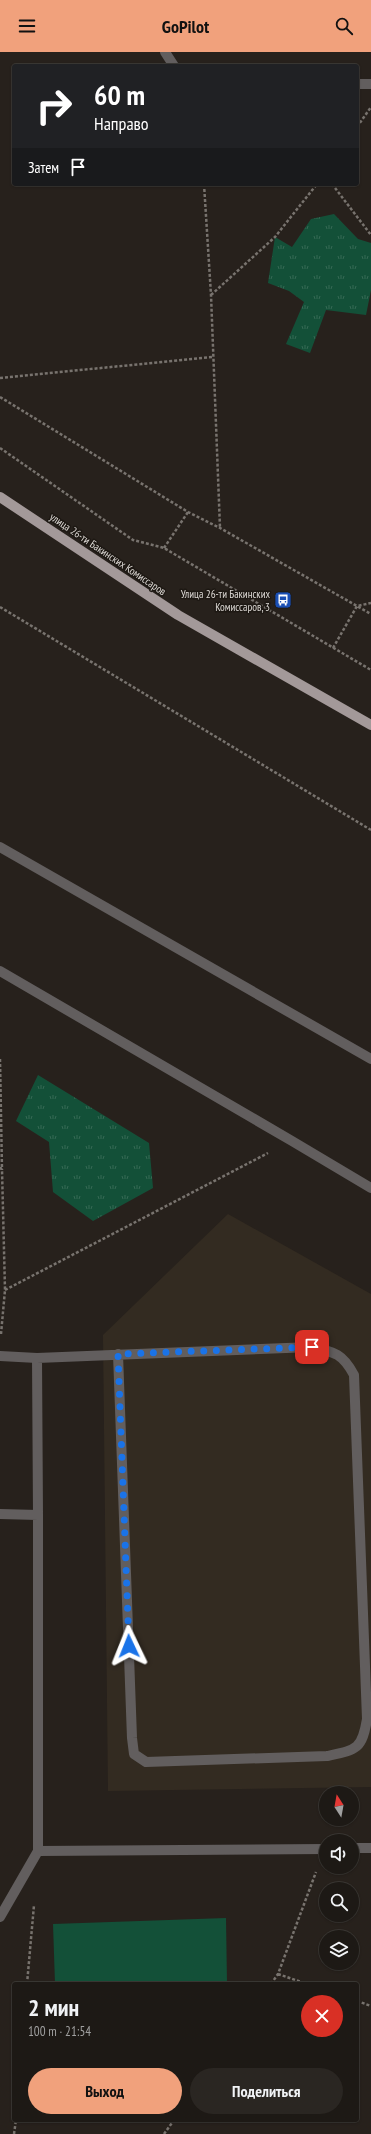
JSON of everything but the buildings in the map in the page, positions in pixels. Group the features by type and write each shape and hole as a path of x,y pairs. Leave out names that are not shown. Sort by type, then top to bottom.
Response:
{"main road":[{"name":"улица 26-ти Бакинских Комиссаров","path":"0,496 178,615 371,725"}],"street":[{"path":"165,52 173,64"},
{"path":"359,84 371,84"},
{"path":"0,847 371,1059"},
{"path":"0,971 292,1140 371,1188"},
{"path":"0,1356 37,1358 118,1354 312,1347 335,1352 347,1362 354,1375 367,1719 364,1738 353,1750 327,1756 146,1762 134,1754 132,1738 118,1354"},
{"path":"0,1917 38,1851 37,1358"},
{"path":"0,1514 38,1515"},
{"path":"359,1848 371,1848"},
{"path":"38,1851 319,1849"}],"path":[{"path":"359,124 371,107"},
{"path":"204,186 211,295 220,528"},
{"path":"211,295 275,237 316,186"},
{"path":"334,186 371,235"},
{"path":"0,378 213,357"},
{"path":"0,397 188,512 220,528 371,614"},
{"path":"0,448 133,540 164,548 371,670"},
{"path":"164,548 188,512"},
{"path":"333,648 357,606 371,603"},
{"path":"0,607 371,830"},
{"path":"0,1059 4,1290 1,1342"},
{"path":"4,1290 292,1140"},
{"path":"272,1982 278,1974 319,1867"},
{"path":"27,1982 34,1898"},
{"path":"278,1974 301,1982"},
{"path":"359,2002 371,2006"},
{"path":"14,2134 16,2122"},
{"path":"164,2134 173,2122"}],"shaded area":[{"path":"228,1214 371,1294 371,1787 319,1786 319,1788 108,1791 103,1335"}],"green space":[{"path":"334,214 358,239 371,243 371,290 366,315 326,310 310,353 286,344 304,302 289,291 268,283 275,237 292,247 311,219"},
{"path":"38,1075 149,1143 153,1188 93,1221 53,1192 49,1142 16,1121"},
{"path":"226,1918 227,1982 55,1982 53,1924"}],"place":[{"name":"Улица 26-ти Бакинских Комиссаров, 3","path":"283,600"}],"route":[{"path":"129,1646 118,1354 312,1347"}]}
